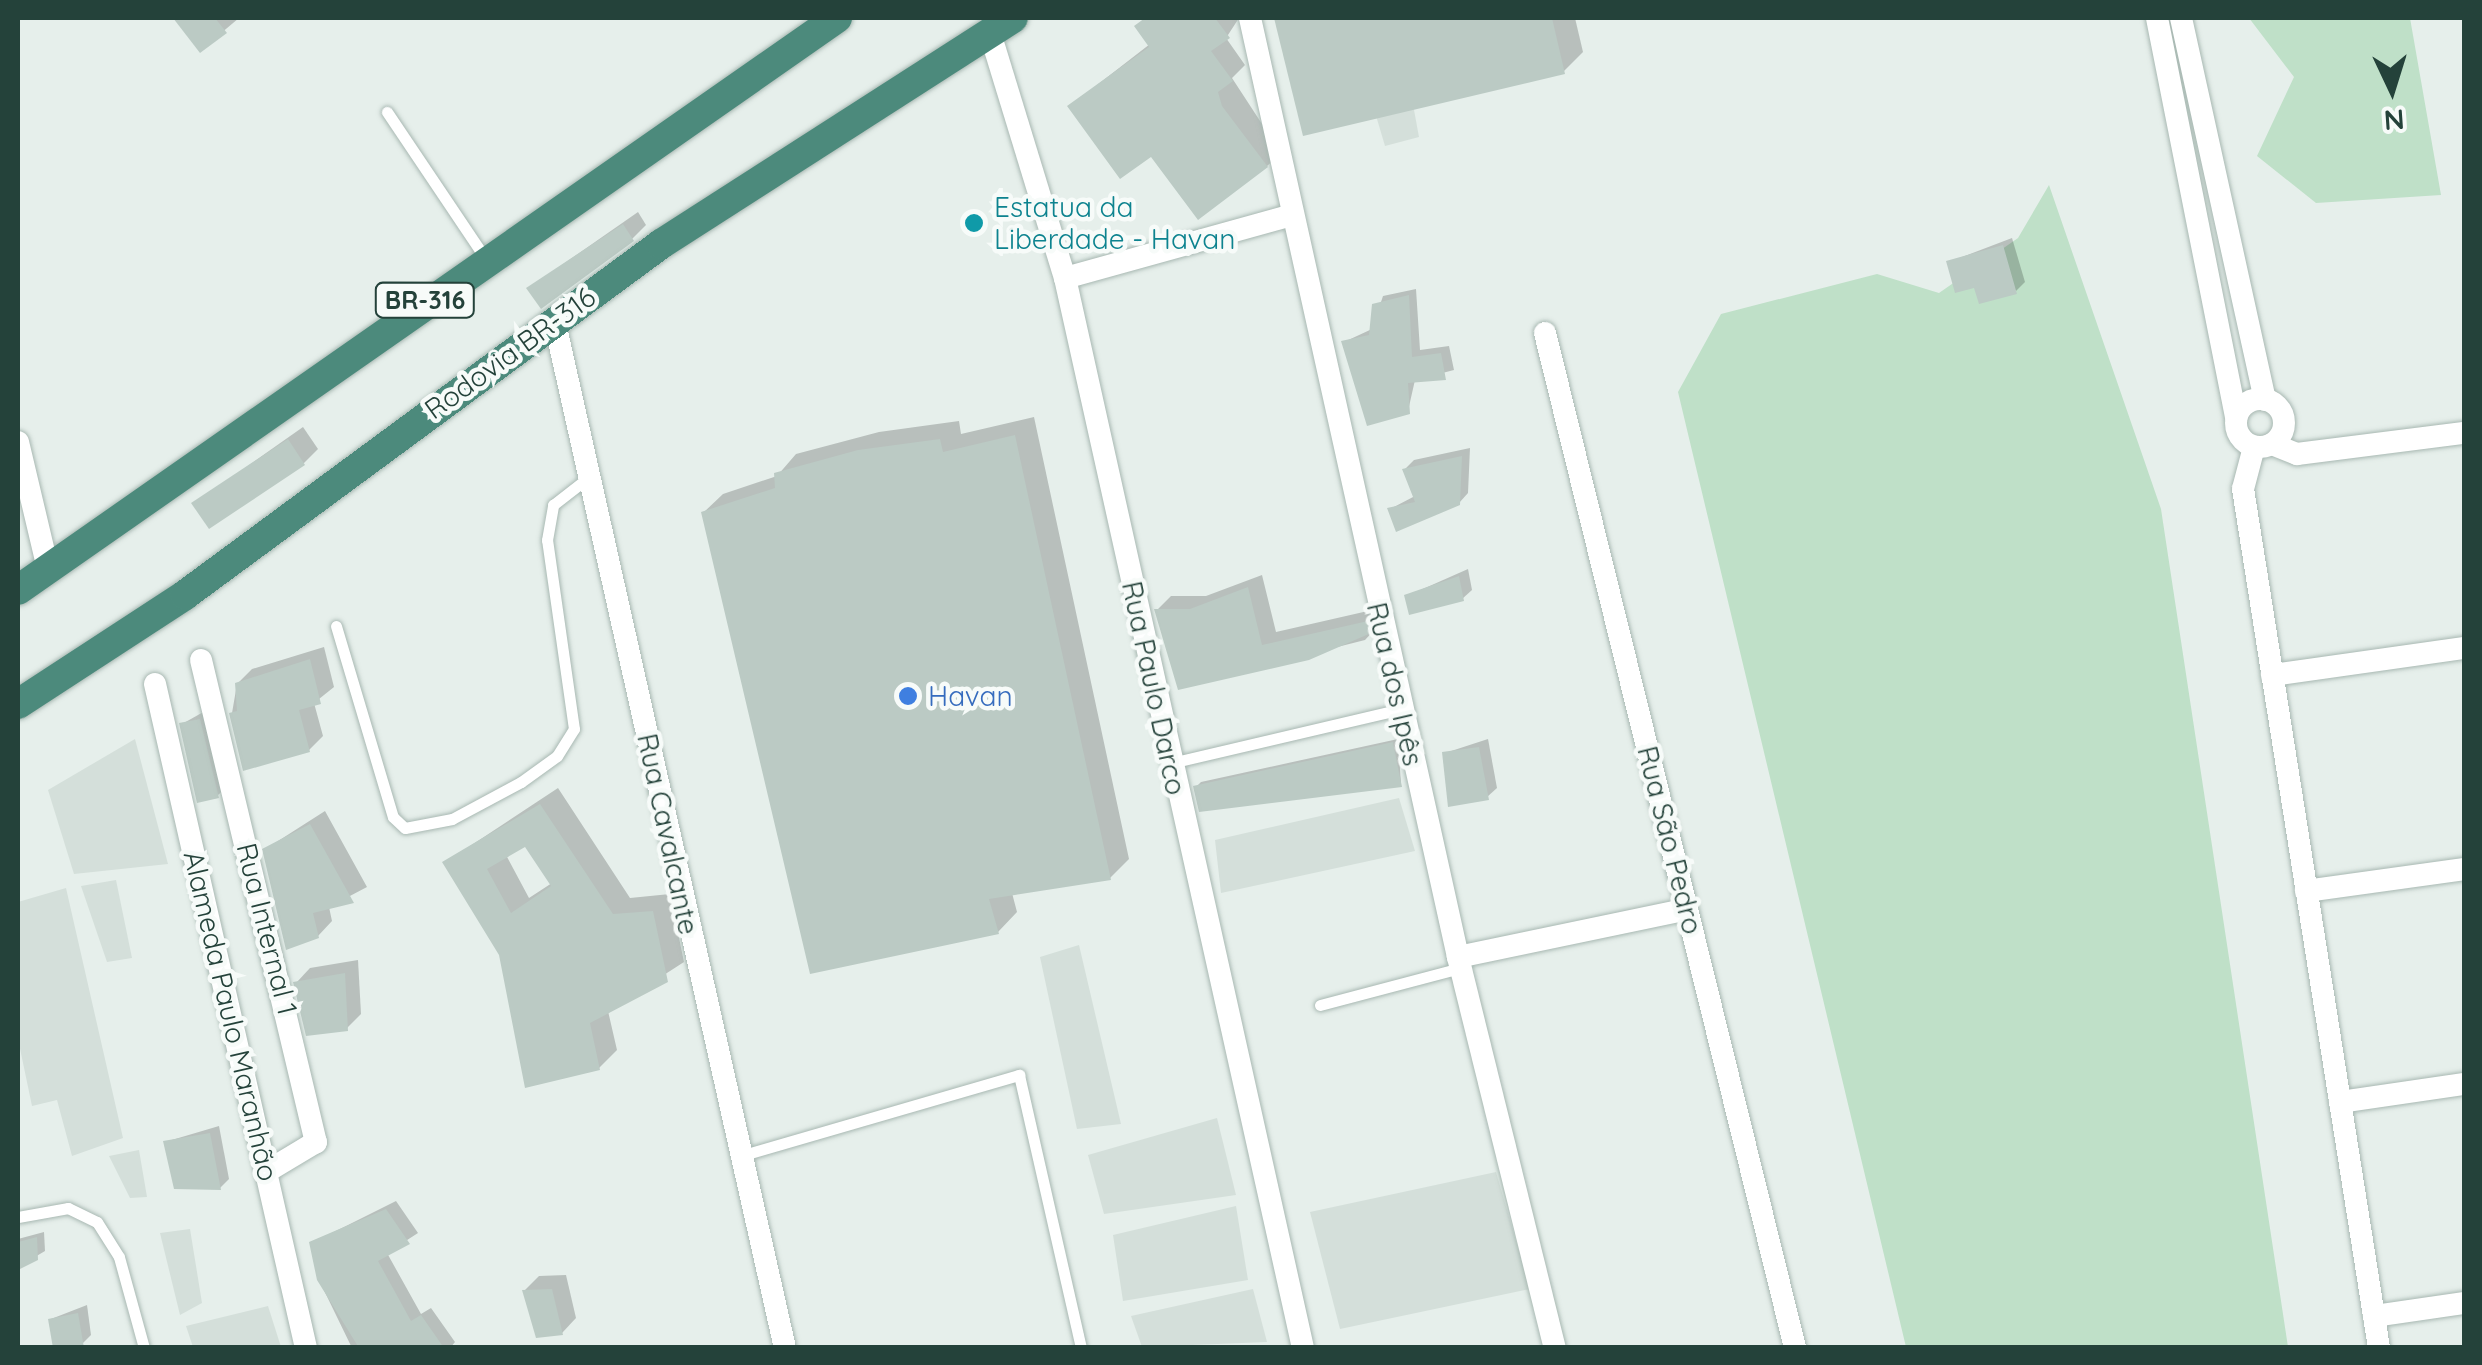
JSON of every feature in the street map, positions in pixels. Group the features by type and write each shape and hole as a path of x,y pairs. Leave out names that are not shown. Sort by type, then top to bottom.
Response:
{"highway":[{"name":"BR-316","path":"18,590 485,258 836,18"},
{"name":"Rodovia BR-316","path":"18,704 185,595 554,319 1002,25"}],"street":[{"name":"Rua dos Ipês","path":"1250,18 1288,216 1459,963 1555,1348"},
{"path":"2157,18 2239,436 2297,454 2464,433"},
{"path":"2181,18 2266,400 2284,420 2263,446 2243,489 2379,1348"},
{"name":"Rua Paulo Darco","path":"1002,25 1065,278 1303,1348"},
{"path":"1065,278 1288,216"},
{"name":"Rua Cavalcante","path":"554,319 594,475 736,1158 785,1348"},
{"name":"Rua São Pedro","path":"1545,333 1794,1348"},
{"path":"2236,418 2246,403 2266,400"},
{"path":"18,442 48,569"},
{"path":"2272,676 2464,648"},
{"name":"Rua Internal 1","path":"200,660 316,1142 266,1172"},
{"name":"Alameda Paulo Maranhão","path":"155,684 306,1348"},
{"path":"2306,891 2464,869"},
{"path":"1459,963 1687,909"},
{"path":"2340,1102 2464,1084"},
{"path":"2374,1316 2464,1303"}],"lane":[{"path":"387,112 485,258"},
{"path":"336,626 404,828 452,820 520,782 557,756 574,729 547,540 552,505 594,475"},
{"path":"1170,763 1401,709"},
{"path":"1320,1005 1459,963"},
{"path":"736,1158 1019,1075 1082,1348"},
{"path":"18,1217 68,1208 97,1222 119,1257 144,1348"}],"shaded area":[{"path":"1347,18 1397,18 1419,137 1385,146"},
{"path":"135,739 168,864 74,874 48,790"},
{"path":"1399,798 1415,851 1221,893 1215,840"},
{"path":"116,880 132,958 107,962 81,886"},
{"path":"66,888 123,1138 72,1156 57,1100 32,1106 18,1039 18,902"},
{"path":"1079,945 1121,1124 1077,1129 1040,957"},
{"path":"1217,1118 1236,1195 1104,1214 1088,1155"},
{"path":"139,1150 147,1197 130,1198 109,1156"},
{"path":"1496,1172 1530,1289 1340,1329 1310,1212"},
{"path":"1236,1206 1248,1280 1123,1301 1113,1235"},
{"path":"190,1229 202,1303 180,1315 160,1233"},
{"path":"1253,1289 1267,1342 1142,1347 1131,1316"},
{"path":"268,1306 281,1347 193,1347 186,1326"}],"green space":[{"path":"2249,18 2410,18 2441,195 2316,203 2257,156 2294,77"},
{"path":"2049,185 2161,509 2288,1347 1906,1347 1678,392 1721,314 1877,274 1939,293 2018,238"}],"building":[{"path":"173,18 215,18 227,33 200,53"},
{"path":"1145,18 1215,18 1230,38 1211,51 1233,81 1218,92 1222,106 1268,167 1198,220 1151,157 1120,179 1067,106 1149,47 1134,26"},
{"path":"1274,18 1552,18 1565,74 1303,136"},
{"path":"623,224 634,241 541,309 526,288"},
{"path":"2003,245 2017,294 1979,304 1974,288 1955,293 1946,261"},
{"path":"1409,295 1412,357 1441,353 1446,380 1408,383 1410,414 1367,426 1341,341 1369,335 1372,304"},
{"name":"Havan","path":"1015,435 1111,880 989,899 999,934 810,974 701,512 775,488 774,473 858,450 940,439 943,452"},
{"path":"288,439 305,465 209,529 191,503"},
{"path":"1462,456 1460,505 1396,532 1387,508 1415,502 1402,469"},
{"path":"1459,576 1464,601 1409,615 1404,595"},
{"path":"1248,587 1262,645 1368,621 1371,633 1309,660 1178,690 1154,609 1190,609"},
{"path":"310,659 321,704 299,710 310,752 243,771 229,713 237,711 235,683"},
{"path":"200,719 219,798 197,803 179,723"},
{"path":"1393,742 1402,787 1199,812 1193,786"},
{"path":"1479,747 1489,800 1448,807 1442,752"},
{"path":"540,804 613,914 653,911 668,982 590,1023 600,1070 525,1088 499,955 442,862","holes":["525,847 551,886 511,913 487,869"]},
{"path":"310,824 354,903 313,913 319,938 286,950 262,849"},
{"path":"345,973 348,1031 306,1036 293,982"},
{"path":"210,1133 221,1190 174,1189 163,1141"},
{"path":"386,1209 410,1244 378,1261 411,1321 421,1315 444,1348 359,1348 317,1280 309,1242"},
{"path":"37,1237 38,1260 18,1270 18,1242"},
{"path":"552,1289 563,1335 536,1338 522,1290"},
{"path":"78,1313 84,1348 53,1348 48,1319"}],"place":[{"name":"Estatua da Liberdade - Havan","path":"974,223"},
{"name":"Havan","path":"908,696"}]}
